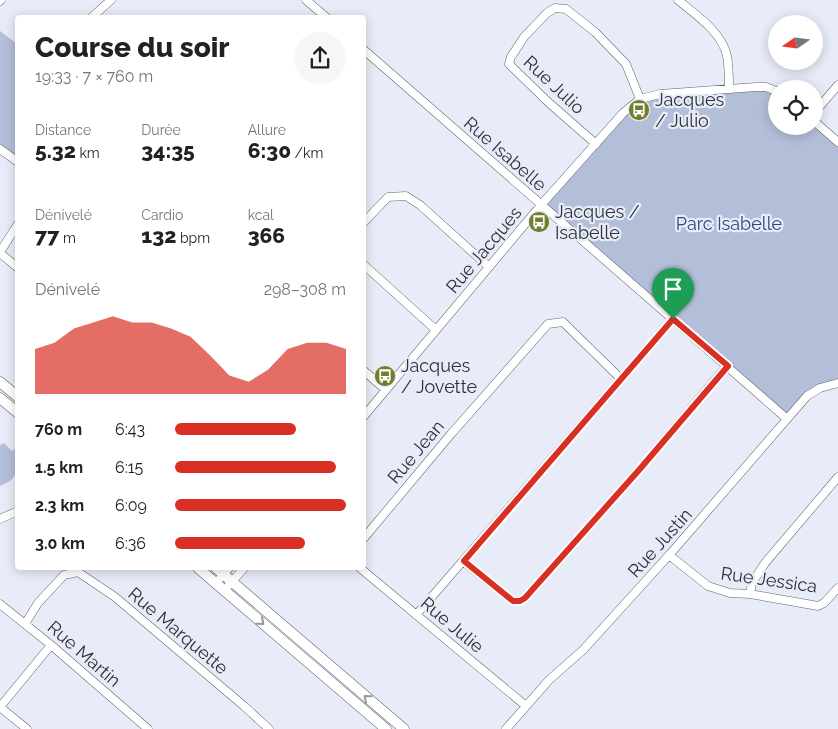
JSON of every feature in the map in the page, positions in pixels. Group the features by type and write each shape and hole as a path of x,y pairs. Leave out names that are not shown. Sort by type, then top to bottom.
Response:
{"main road":[{"path":"0,382 15,395"},
{"path":"0,398 15,410"},
{"path":"200,570 386,729"},
{"path":"223,570 232,582 404,729"}],"street":[{"path":"94,15 111,0"},
{"path":"678,0 717,34 727,57 729,88"},
{"path":"310,1 323,15"},
{"name":"Rue Julio","path":"596,144 548,102 509,64 511,57 524,36 547,13 555,8 566,9 595,32 626,64 640,99"},
{"name":"Rue Isabelle","path":"366,52 786,418"},
{"path":"823,102 838,85"},
{"name":"Rue Jacques","path":"366,414 541,204 623,113 640,99 660,94 729,88 768,88"},
{"path":"823,129 838,142"},
{"path":"0,149 15,160"},
{"path":"366,220 388,198 406,196 420,205 489,267"},
{"path":"15,229 0,253 15,266"},
{"path":"366,267 436,330"},
{"path":"416,614 673,319"},
{"name":"Rue Jean","path":"366,536 451,434 548,324 563,322 621,379"},
{"path":"464,561 513,601 520,601 525,598 639,470 728,366"},
{"path":"366,373 386,390"},
{"name":"Rue Justin","path":"506,729 549,680 583,650 669,555 807,396 820,388 838,383"},
{"path":"750,594 752,584 764,562 838,477"},
{"path":"0,519 15,512"},
{"name":"Rue Jessica","path":"669,555 708,586 730,593 750,594 818,606 824,603 838,588"},
{"path":"216,583 223,570"},
{"path":"224,591 242,570"},
{"name":"Rue Julie","path":"362,570 526,706"},
{"name":"Rue Marquette","path":"25,624 38,603 64,575 78,572 115,597 269,729"},
{"name":"Rue Martin","path":"0,604 51,645 148,729"},
{"path":"27,729 0,707 51,645"}],"green space":[{"path":"0,31 15,42 15,160 0,149"},
{"name":"Parc Isabelle","path":"729,88 768,90 768,135 823,135 823,128 838,140 838,383 820,388 786,418 541,205 640,99"},
{"path":"4,443 12,451 15,449 15,475 10,481 0,486 0,445"}],"place":[{"name":"Jacques / Julio","path":"639,110"},
{"name":"Jacques / Isabelle","path":"539,222"},
{"name":"Jacques / Jovette","path":"385,376"}],"route":[{"path":"673,319 728,366 639,470 525,598 520,601 513,601 464,561 673,319"}]}
